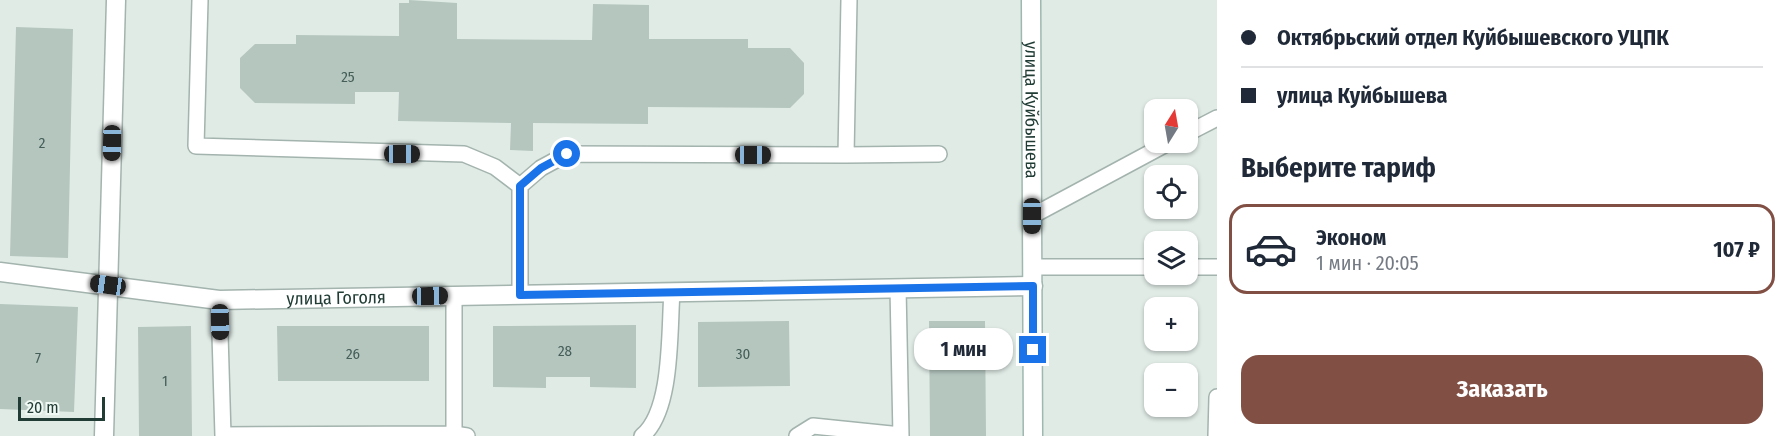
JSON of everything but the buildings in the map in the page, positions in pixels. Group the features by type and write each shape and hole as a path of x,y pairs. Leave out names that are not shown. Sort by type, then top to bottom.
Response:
{"street":[{"path":"104,436 116,0"},
{"name":"улица Куйбышева","path":"1031,0 1034,436"},
{"name":"улица Гоголя","path":"0,272 219,300 1033,286"}],"lane":[{"path":"200,0 196,147 464,154 495,167 520,186"},
{"path":"846,155 849,0"},
{"path":"1198,128 1217,118"},
{"path":"1032,216 1149,153"},
{"path":"520,295 520,186 541,168 567,154 939,154"},
{"path":"1032,267 1144,267"},
{"path":"1198,267 1217,267"},
{"path":"797,436 813,426 901,435 898,288"},
{"path":"642,436 652,428 664,393 672,292"},
{"path":"219,300 223,436 461,435 454,296"},
{"path":"1216,436 1217,397"}],"route":[{"path":"567,154 541,168 520,186 520,295 1033,286 1033,350"}]}
